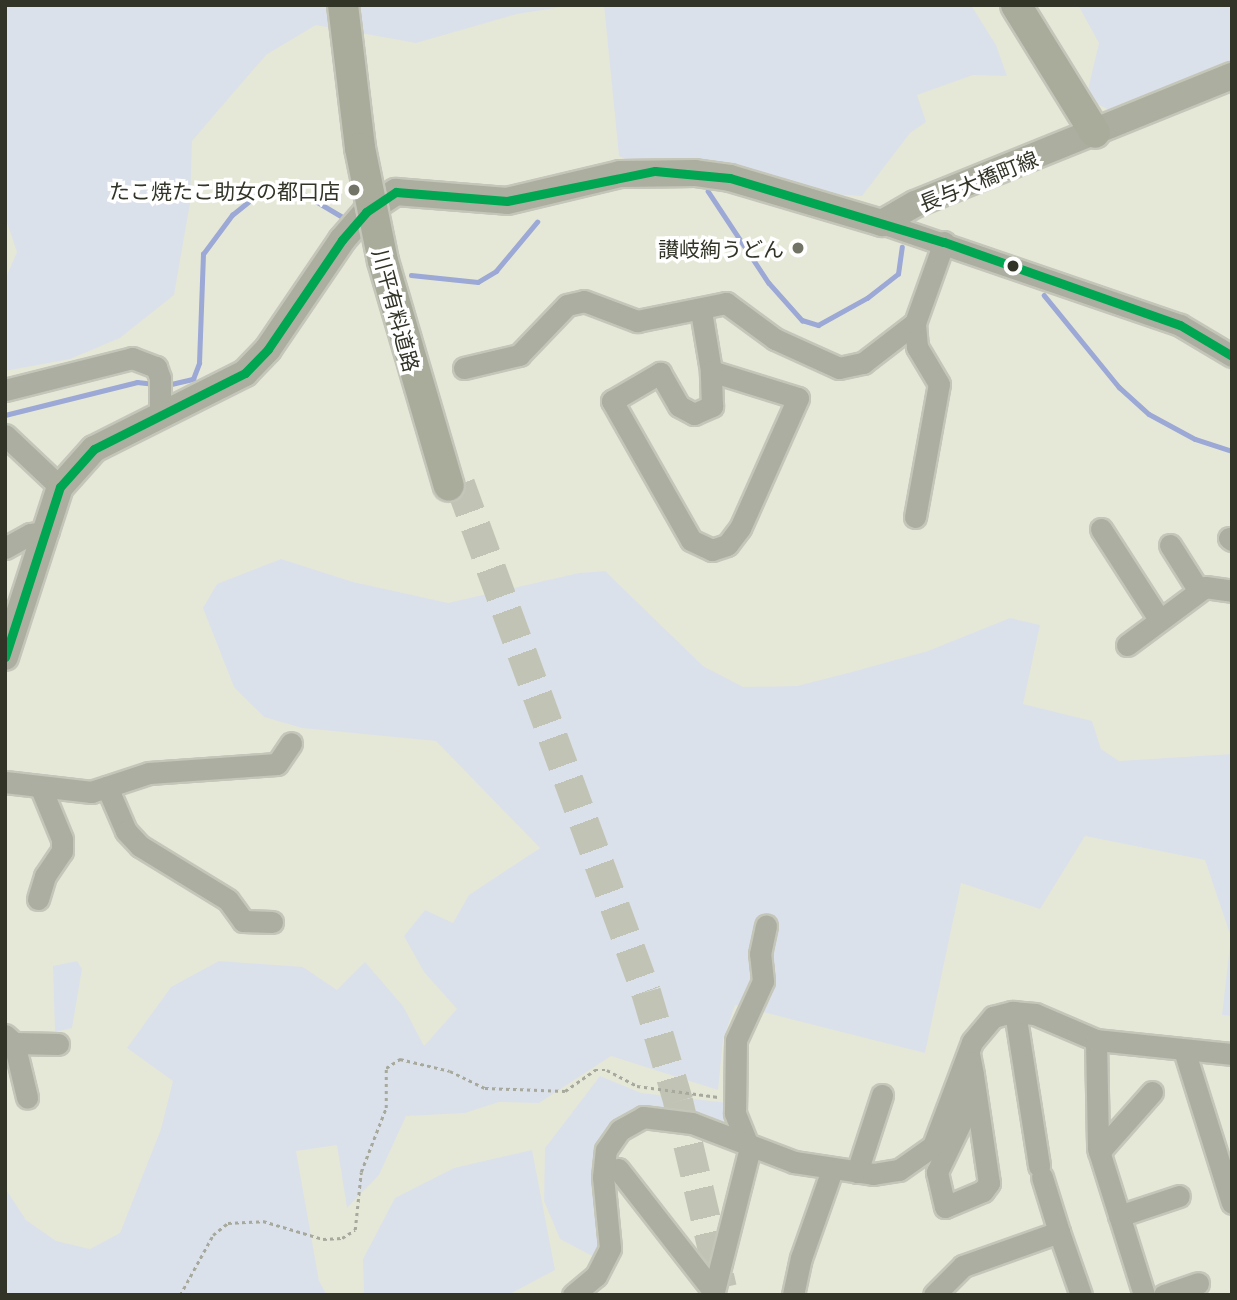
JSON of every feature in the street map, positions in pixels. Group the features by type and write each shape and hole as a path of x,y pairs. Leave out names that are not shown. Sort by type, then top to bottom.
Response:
{"highway":[{"path":"1016,5 1095,133"},
{"name":"川平有料道路","path":"348,11 368,147 391,259 455,485"}],"main road":[{"name":"長与大橋町線","path":"883,223 915,204 1232,76"},
{"path":"5,657 48,531 60,487 94,449 160,396 245,373 268,349 342,240 366,212 396,192 507,201 620,174 682,172 730,178 883,223"}],"street":[{"path":"883,223 1180,325 1232,356"},
{"path":"915,517 939,384 917,347 915,323 944,242"},
{"path":"464,368 519,355 567,305 584,301 637,321 701,311 726,303 775,339 839,368 863,363 915,323"},
{"path":"701,311 711,371 712,406 694,414 679,406 660,373 612,401 691,540 712,550 727,545 740,528 798,398 711,371"},
{"path":"5,390 132,358 156,367 160,396"},
{"path":"5,435 60,487"},
{"path":"1101,529 1159,619"},
{"path":"5,548 30,534 48,531"},
{"path":"1170,545 1199,591"},
{"path":"1127,645 1199,591 1220,587 1232,591"},
{"path":"5,782 91,792 149,774 277,764 290,743"},
{"path":"38,899 45,876 62,851 62,839 41,788"},
{"path":"107,788 125,831 140,846 228,900 243,921 271,922"},
{"path":"713,1293 749,1148 735,1113 737,1034 763,981 760,954 766,926"},
{"path":"1015,1012 1040,1171 1081,1295"},
{"path":"573,1295 596,1276 610,1248 603,1177 606,1150 620,1130 643,1117 663,1116 692,1123 749,1148 832,1170 899,1170 933,1146 968,1052 993,1017 1015,1012 1035,1014 1096,1040 1232,1054"},
{"path":"27,1097 10,1039 58,1044"},
{"path":"1096,1040 1099,1152 1144,1295"},
{"path":"1184,1050 1232,1203"},
{"path":"968,1052 975,1093 989,1183 983,1191 944,1207 937,1172 975,1093"},
{"path":"1099,1152 1152,1092"},
{"path":"857,1172 882,1095"},
{"path":"618,1169 713,1293"},
{"path":"793,1295 800,1258 832,1170"},
{"path":"1119,1216 1179,1196"},
{"path":"934,1295 963,1266 1059,1232"},
{"path":"1164,1295 1198,1283"}],"path":[{"path":"180,1295 213,1235 228,1223 263,1221 323,1239 342,1238 355,1230 360,1172 386,1108 386,1068 400,1059 450,1071 485,1088 565,1091 595,1070 607,1070 637,1086 735,1100"}],"shaded area":[{"path":"5,5 574,5 517,14 416,43 316,25 266,55 192,141 190,203 174,295 120,338 70,359 5,371 5,280 17,252 5,217"},
{"path":"604,5 971,5 996,45 1007,76 973,75 917,95 926,122 910,133 862,196 800,192 653,172 619,156"},
{"path":"1078,5 1232,5 1232,62 1113,112 1086,98 1099,43"},
{"path":"281,559 353,582 448,603 579,573 605,571 703,666 743,687 797,686 848,673 928,651 1010,618 1040,625 1023,704 1092,721 1101,749 1119,761 1232,754 1232,1016 1222,1015 1231,937 1205,860 1085,836 1040,909 961,883 925,1053 735,1005 723,1040 718,1090 611,1056 539,1103 499,1102 465,1113 406,1116 379,1175 347,1208 337,1145 296,1151 319,1281 327,1295 5,1295 5,1188 26,1220 56,1241 90,1249 120,1233 161,1129 173,1081 127,1048 171,987 219,961 303,967 337,990 365,962 403,1006 424,1046 457,1009 424,972 404,936 425,910 453,923 469,895 540,848 436,741 302,728 264,717 234,687 203,608 217,584"},
{"path":"77,961 82,969 72,1028 55,1032 53,966"},
{"path":"600,1076 641,1093 728,1103 737,1135 674,1110 601,1146 600,1260 560,1239 544,1201 545,1148"},
{"path":"532,1150 555,1270 508,1295 364,1295 363,1259 395,1198 454,1168"}],"waterway":[{"path":"167,385 193,379 199,363 203,254 232,215 267,187 297,190 346,219"},
{"path":"708,191 769,283 802,320 818,325 867,298 898,274 902,247"},
{"path":"411,275 478,282 496,271 537,222"},
{"path":"1044,295 1119,387 1149,414 1195,439 1232,451"},
{"path":"5,415 137,382 155,384"}],"tunnel":[{"path":"460,484 646,992 678,1101 722,1288"}],"transit line":[{"path":"5,657 60,487 94,449 245,373 268,349 342,240 366,212 396,192 507,201 655,171 730,178 944,242 1180,325 1232,356"}],"place":[{"name":"たこ焼たこ助女の都口店","path":"354,190"},
{"name":"讃岐絢うどん","path":"798,248"}]}
